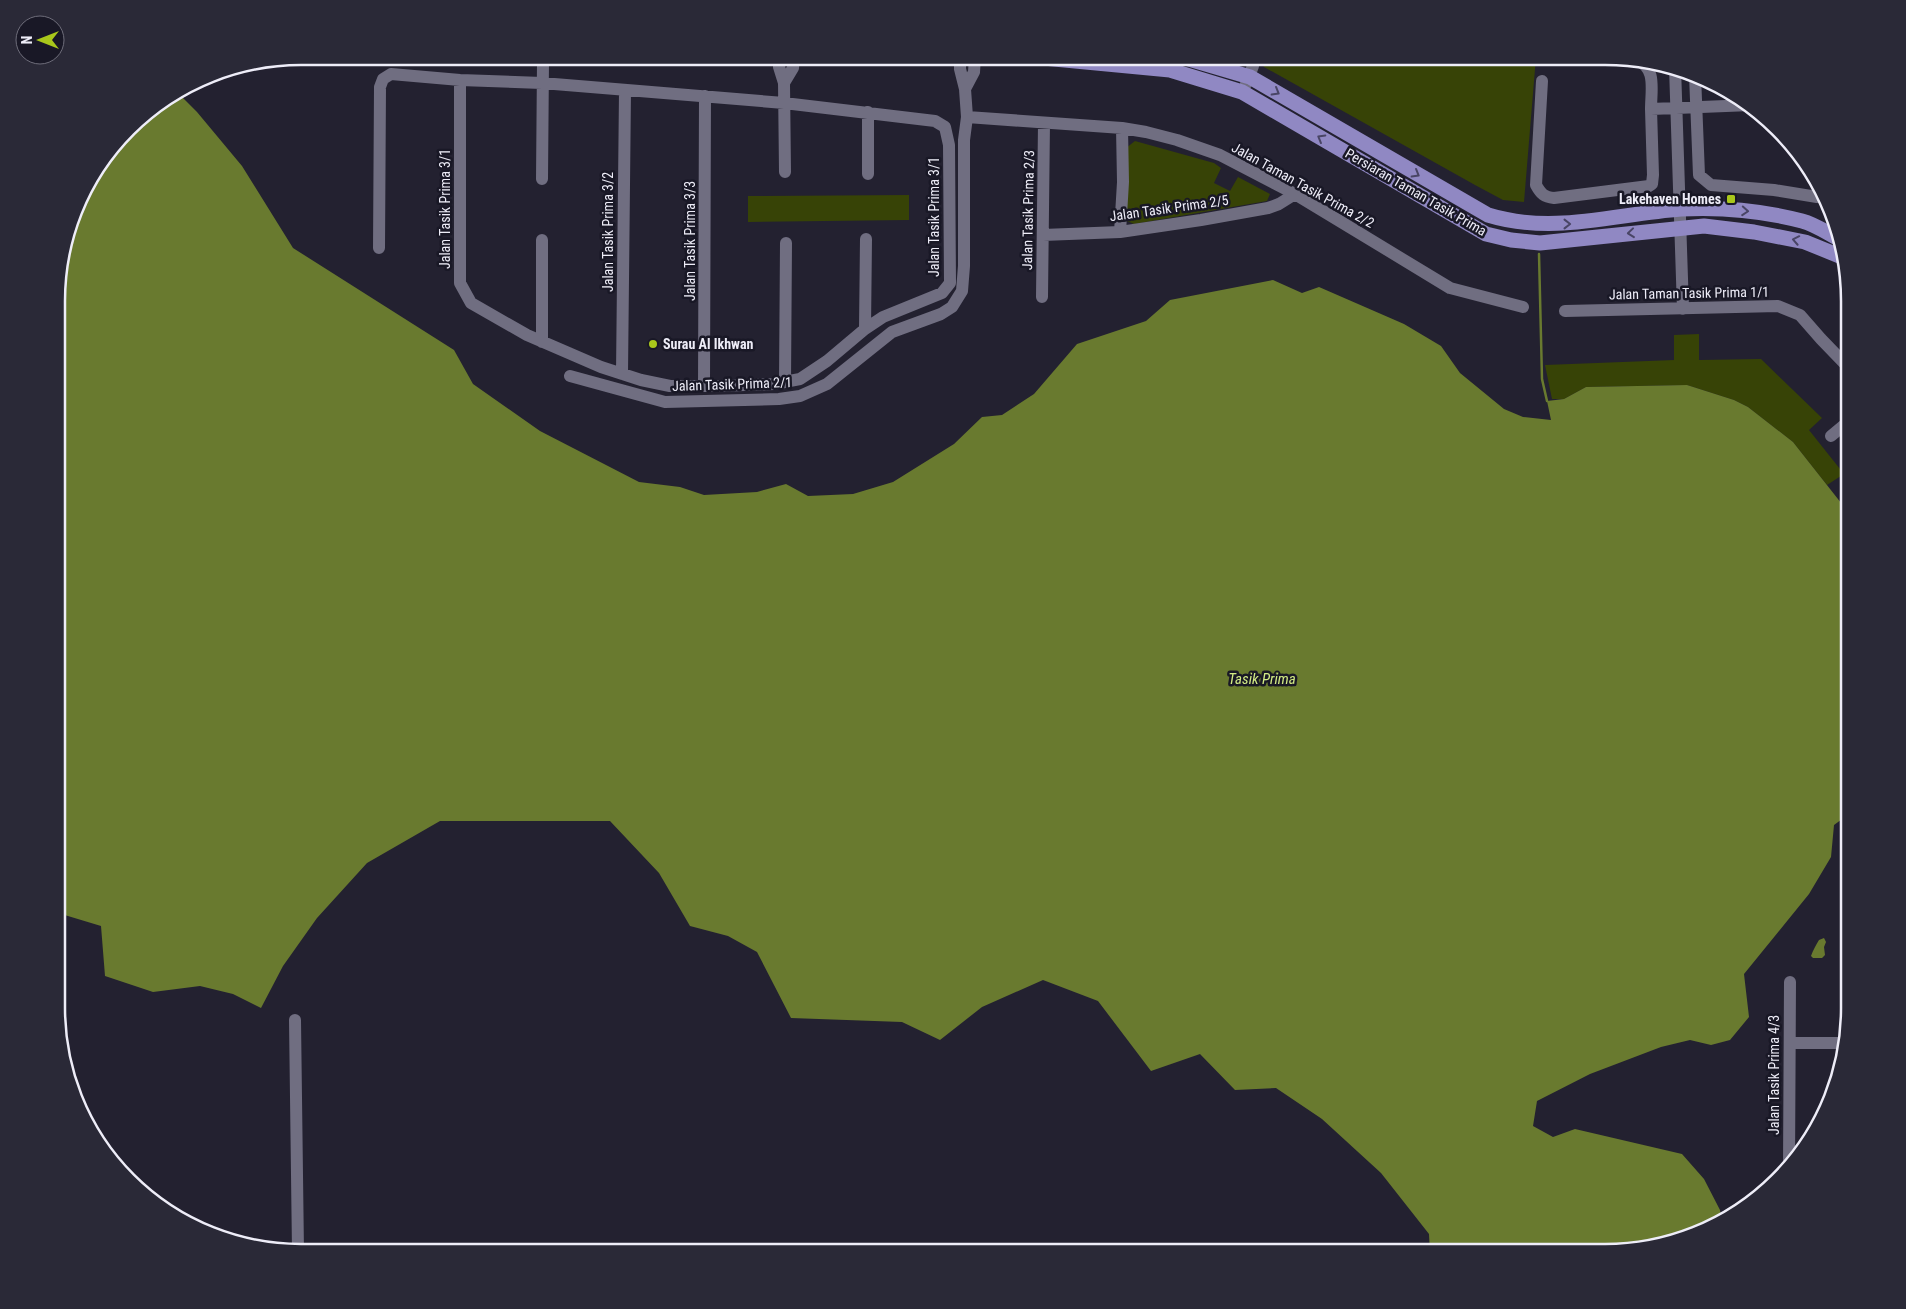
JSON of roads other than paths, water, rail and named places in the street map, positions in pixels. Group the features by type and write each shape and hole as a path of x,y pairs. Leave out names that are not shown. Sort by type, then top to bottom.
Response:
{"main road":[{"name":"Persiaran Taman Tasik Prima","path":"1121,65 1170,70 1242,92 1486,234 1511,240 1540,243 1704,226 1754,232 1805,242 1836,255"},
{"name":"Persiaran Taman Tasik Prima","path":"1209,65 1250,77 1488,215 1506,221 1577,224 1707,208 1755,212 1804,222 1831,235"}],"street":[{"path":"542,180 543,65"},
{"path":"779,65 784,83 785,172"},
{"path":"784,83 793,65"},
{"name":"Jalan Tasik Prima 2/1","path":"570,376 665,402 779,399 800,396 826,384 892,332 941,314 952,307 962,291 964,258 964,140 967,117 965,90 960,65"},
{"name":"Jalan Tasik Prima 2/1","path":"965,90 974,72 974,65"},
{"path":"1242,92 1250,77 1252,65"},
{"path":"1542,81 1536,185 1542,196 1554,198 1649,186 1652,184 1654,174 1649,70"},
{"name":"Jalan Tasik Prima 3/1","path":"379,248 380,87 384,79 391,74 460,80 542,83 784,103 926,119 936,122 945,127 949,145 950,283 942,293 883,317 865,328 827,361 800,379 774,384 670,386 622,374 542,342 471,303 460,283 460,80"},
{"path":"1675,76 1683,308"},
{"path":"1695,83 1699,175 1712,185 1816,195"},
{"name":"Jalan Tasik Prima 3/2","path":"622,374 624,91"},
{"name":"Jalan Tasik Prima 3/3","path":"704,386 706,96"},
{"path":"1651,109 1737,106"},
{"path":"868,112 868,174"},
{"name":"Jalan Taman Tasik Prima 2/2","path":"967,117 1122,128 1177,140 1220,155 1295,194 1450,288 1523,307"},
{"name":"Jalan Tasik Prima 2/3","path":"1042,297 1044,123"},
{"path":"1120,232 1123,182 1122,128"},
{"name":"Jalan Tasik Prima 2/5","path":"1043,235 1120,232 1268,208 1279,204 1295,194"},
{"path":"865,328 866,239"},
{"path":"542,240 542,342"},
{"path":"785,382 786,243"},
{"name":"Jalan Taman Tasik Prima 1/1","path":"1565,311 1778,306 1800,315 1841,360"},
{"path":"1831,436 1841,428"},
{"name":"Jalan Tasik Prima 4/3","path":"1789,1155 1790,982"},
{"path":"295,1020 298,1244"},
{"path":"1790,1043 1838,1043"}],"water":[{"name":"Tasik Prima","path":"182,97 242,166 293,248 454,350 473,384 540,431 639,482 680,487 704,495 757,492 786,484 808,496 853,494 893,482 954,444 982,417 1002,415 1034,394 1077,344 1146,321 1170,300 1273,280 1302,293 1319,287 1404,324 1441,346 1460,373 1504,409 1523,417 1551,420 1547,401 1564,399 1586,387 1687,385 1734,400 1748,407 1793,442 1841,503 1841,820 1834,825 1831,857 1809,894 1744,974 1749,1017 1730,1040 1711,1045 1690,1040 1661,1047 1590,1074 1537,1101 1533,1126 1553,1137 1575,1129 1682,1154 1704,1179 1721,1213 1695,1226 1666,1236 1636,1242 1605,1244 1430,1244 1429,1234 1381,1173 1322,1119 1276,1088 1235,1090 1200,1054 1151,1071 1098,1001 1043,980 982,1007 940,1040 902,1022 791,1018 757,952 728,936 690,926 659,873 610,821 440,821 367,863 317,918 283,966 261,1008 233,994 200,986 153,992 105,976 101,926 65,915 65,301 67,270 73,240 83,211 105,170 134,134 157,114"},
{"path":"1824,938 1826,942 1824,947 1825,955 1822,958 1813,958 1811,956 1819,940"}],"waterway":[{"path":"1539,254 1542,379 1547,401"}],"place":[{"name":"Lakehaven Homes","path":"1731,199"},
{"name":"Surau Al Ikhwan","path":"653,344"}]}
